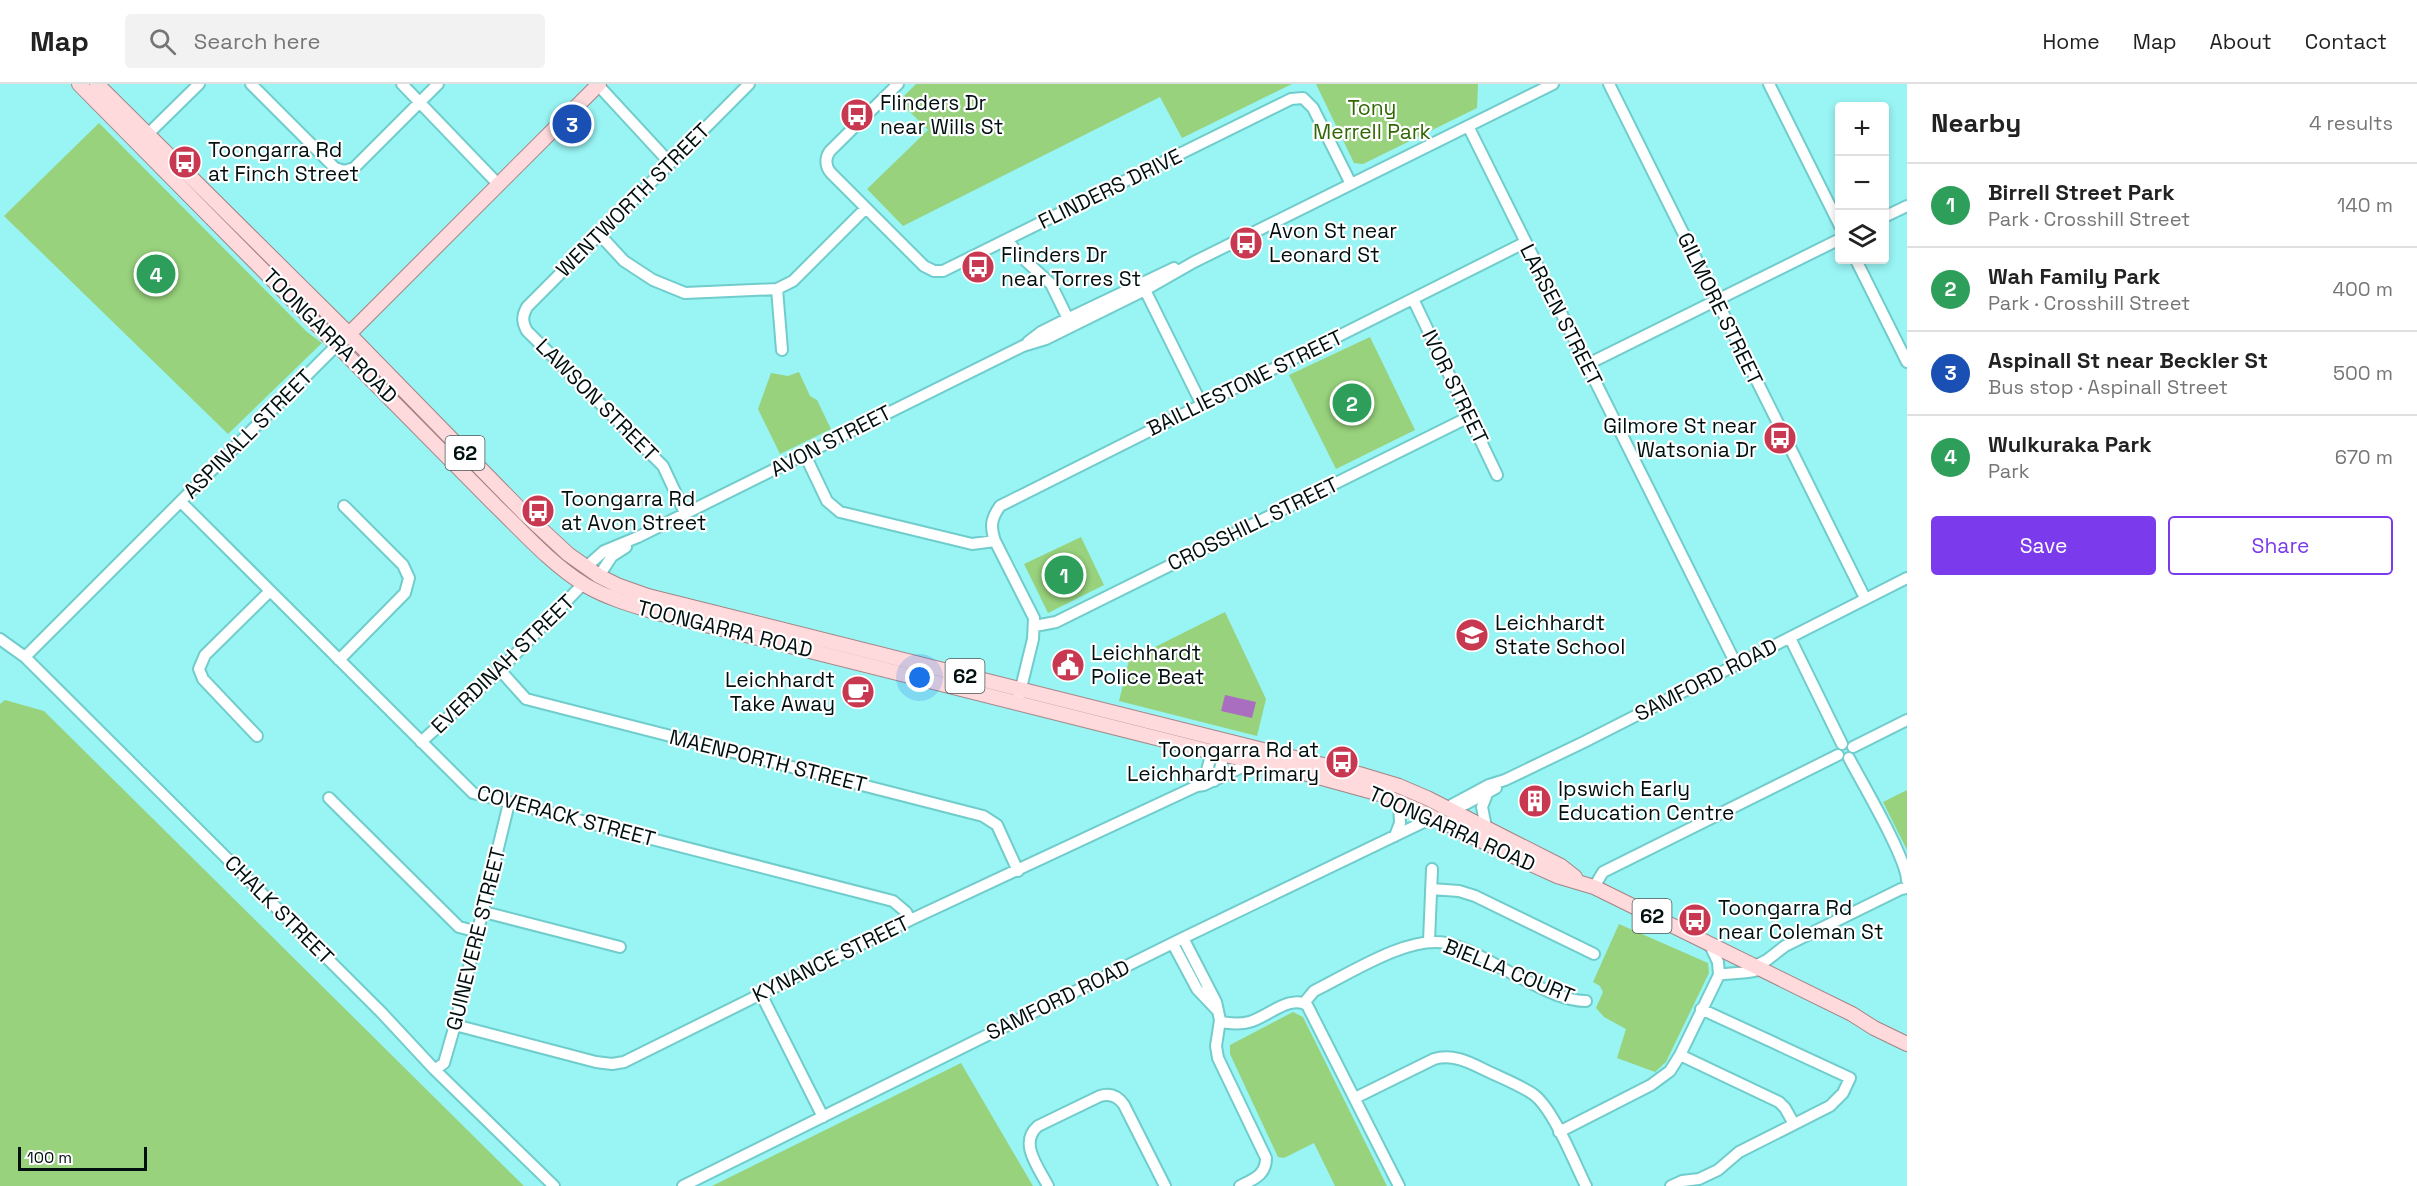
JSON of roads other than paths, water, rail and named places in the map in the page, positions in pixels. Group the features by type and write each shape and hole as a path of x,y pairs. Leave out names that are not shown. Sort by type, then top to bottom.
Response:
{"main road":[{"name":"TOONGARRA ROAD","path":"79,84 537,546 583,584 612,598 652,611 1019,696"},
{"name":"TOONGARRA ROAD","path":"97,84 349,334 525,514 568,554 599,576 648,596 1220,749 1255,761 1346,783 1399,801 1557,876 1588,884"},
{"name":"ASPINALL STREET","path":"339,344 598,85"},
{"path":"583,584 586,567"},
{"path":"583,584 599,576"},
{"name":"TOONGARRA ROAD","path":"1220,749 1366,776 1399,786 1451,808 1561,866 1588,884 1852,1014 1907,1044"},
{"name":"SAMFORD ROAD","path":"1434,817 1451,808"},
{"name":"TOONGARRA ROAD","path":"1852,1014 1907,1034"}],"street":[{"path":"147,134 200,84"},
{"path":"251,84 335,168 344,171 354,168 438,84"},
{"path":"402,84 498,184"},
{"name":"WENTWORTH STREET","path":"523,320 527,307 749,84"},
{"name":"FLINDERS DRIVE","path":"898,84 830,151 826,158 828,170 924,266 934,271 943,271 1008,240 1291,99 1303,99 1313,108 1351,184"},
{"name":"AVON STREET","path":"599,576 612,556 638,537 1023,346 1041,332 1070,322 1143,286 1162,272 1194,262 1553,84"},
{"name":"GILMORE STREET","path":"1609,84 1865,598"},
{"path":"1769,84 1835,218"},
{"path":"598,85 670,163"},
{"name":"LARSEN STREET","path":"1468,126 1524,243 1736,664"},
{"path":"1889,215 1907,206"},
{"path":"600,234 624,261 653,280 685,294 777,289 793,281 866,208"},
{"path":"1008,240 1017,253 1051,284 1070,322"},
{"path":"1586,366 1835,241"},
{"name":"BAILLIESTONE STREET","path":"995,541 990,528 993,516 1000,506 1524,243"},
{"path":"1858,264 1907,362"},
{"path":"1143,286 1201,404"},
{"path":"777,289 782,350"},
{"name":"IVOR STREET","path":"1413,299 1497,475"},
{"name":"LAWSON STREET","path":"523,320 527,331 663,466 685,513"},
{"name":"ASPINALL STREET","path":"25,657 339,344"},
{"name":"CROSSHILL STREET","path":"1035,626 1056,622 1469,417"},
{"path":"805,454 827,501 840,512 972,544 995,541 1034,618 1035,626 1019,696"},
{"name":"COVERACK STREET","path":"181,502 473,793 893,901 906,912 910,920"},
{"path":"339,660 405,593 409,578 403,565 344,506"},
{"name":"AVON STREET","path":"586,567 600,553 621,542 638,537"},
{"name":"SAMFORD ROAD","path":"1451,808 1489,785 1505,780 1907,578"},
{"name":"EVERDINAH STREET","path":"421,742 500,670 583,584"},
{"path":"257,736 203,679 199,669 205,655 270,591"},
{"path":"1719,975 1732,972 1755,973 1785,946 1907,885 1907,872 1898,852 1845,751 1790,638"},
{"name":"CHALK STREET","path":"0,639 25,657 381,1012 435,1070 554,1186"},
{"name":"MAENPORTH STREET","path":"500,670 526,699 983,816 997,825 1017,871"},
{"path":"1588,884 1603,872 1907,720"},
{"path":"1214,781 1219,773 1220,749"},
{"path":"1197,786 1220,749"},
{"name":"KYNANCE STREET","path":"455,1025 596,1062 612,1064 624,1062 910,920 1255,761"},
{"name":"SAMFORD ROAD","path":"1451,808 1486,794 1505,780"},
{"path":"1486,794 1482,807 1486,827"},
{"path":"329,798 459,927 478,932"},
{"path":"1395,836 1400,823 1399,801"},
{"name":"GUINEVERE STREET","path":"435,1070 444,1063 455,1025 509,803"},
{"name":"SAMFORD ROAD","path":"683,1186 1434,817"},
{"path":"1429,941 1432,870"},
{"path":"1431,889 1459,891 1475,896 1594,954"},
{"path":"484,912 620,947"},
{"path":"1178,941 1207,981 1216,1002 1219,1017 1216,1046 1218,1058 1266,1158 1266,1166 1260,1175 1240,1186"},
{"name":"BIELLA COURT","path":"1304,1003 1314,991 1401,948 1429,941 1452,945 1573,1001 1586,1001"},
{"path":"1559,1131 1660,1079 1670,1071 1719,975 1718,962 1710,945"},
{"path":"1774,954 1777,977"},
{"path":"761,994 823,1117"},
{"path":"1219,1017 1248,1023 1292,1002 1304,1003 1311,1011 1399,1186"},
{"path":"1671,1186 1682,1181 1700,1179 1718,1170 1739,1152 1837,1101 1851,1078 1701,1009"},
{"path":"1680,1055 1779,1102 1794,1124"},
{"path":"1355,1098 1423,1063 1441,1057 1454,1057 1533,1094 1543,1103 1586,1186"},
{"path":"1048,1186 1030,1148 1029,1141 1033,1131 1038,1126 1108,1094 1116,1096 1122,1102 1165,1186"}],"place":[{"name":"Flinders Dr near Wills St","path":"857,115"},
{"name":"Aspinall St near Beckler St","path":"572,124"},
{"name":"Toongarra Rd at Finch Street","path":"185,162"},
{"name":"Avon St near Leonard St","path":"1246,243"},
{"name":"Flinders Dr near Torres St","path":"978,267"},
{"name":"Wulkuraka Park","path":"156,274"},
{"name":"Wah Family Park","path":"1352,403"},
{"name":"Gilmore St near Watsonia Dr","path":"1780,438"},
{"name":"Toongarra Rd at Avon Street","path":"538,511"},
{"name":"Birrell Street Park","path":"1064,575"},
{"name":"Leichhardt State School","path":"1472,635"},
{"name":"Leichhardt Police Beat","path":"1068,665"},
{"name":"Leichhardt Take Away","path":"858,692"},
{"name":"Toongarra Rd at Leichhardt Primary","path":"1342,762"},
{"name":"Ipswich Early Education Centre","path":"1535,801"},
{"name":"Toongarra Rd near Coleman St","path":"1695,920"}],"park label":[{"name":"Tony Merrell Park","path":"1372,120"}]}
